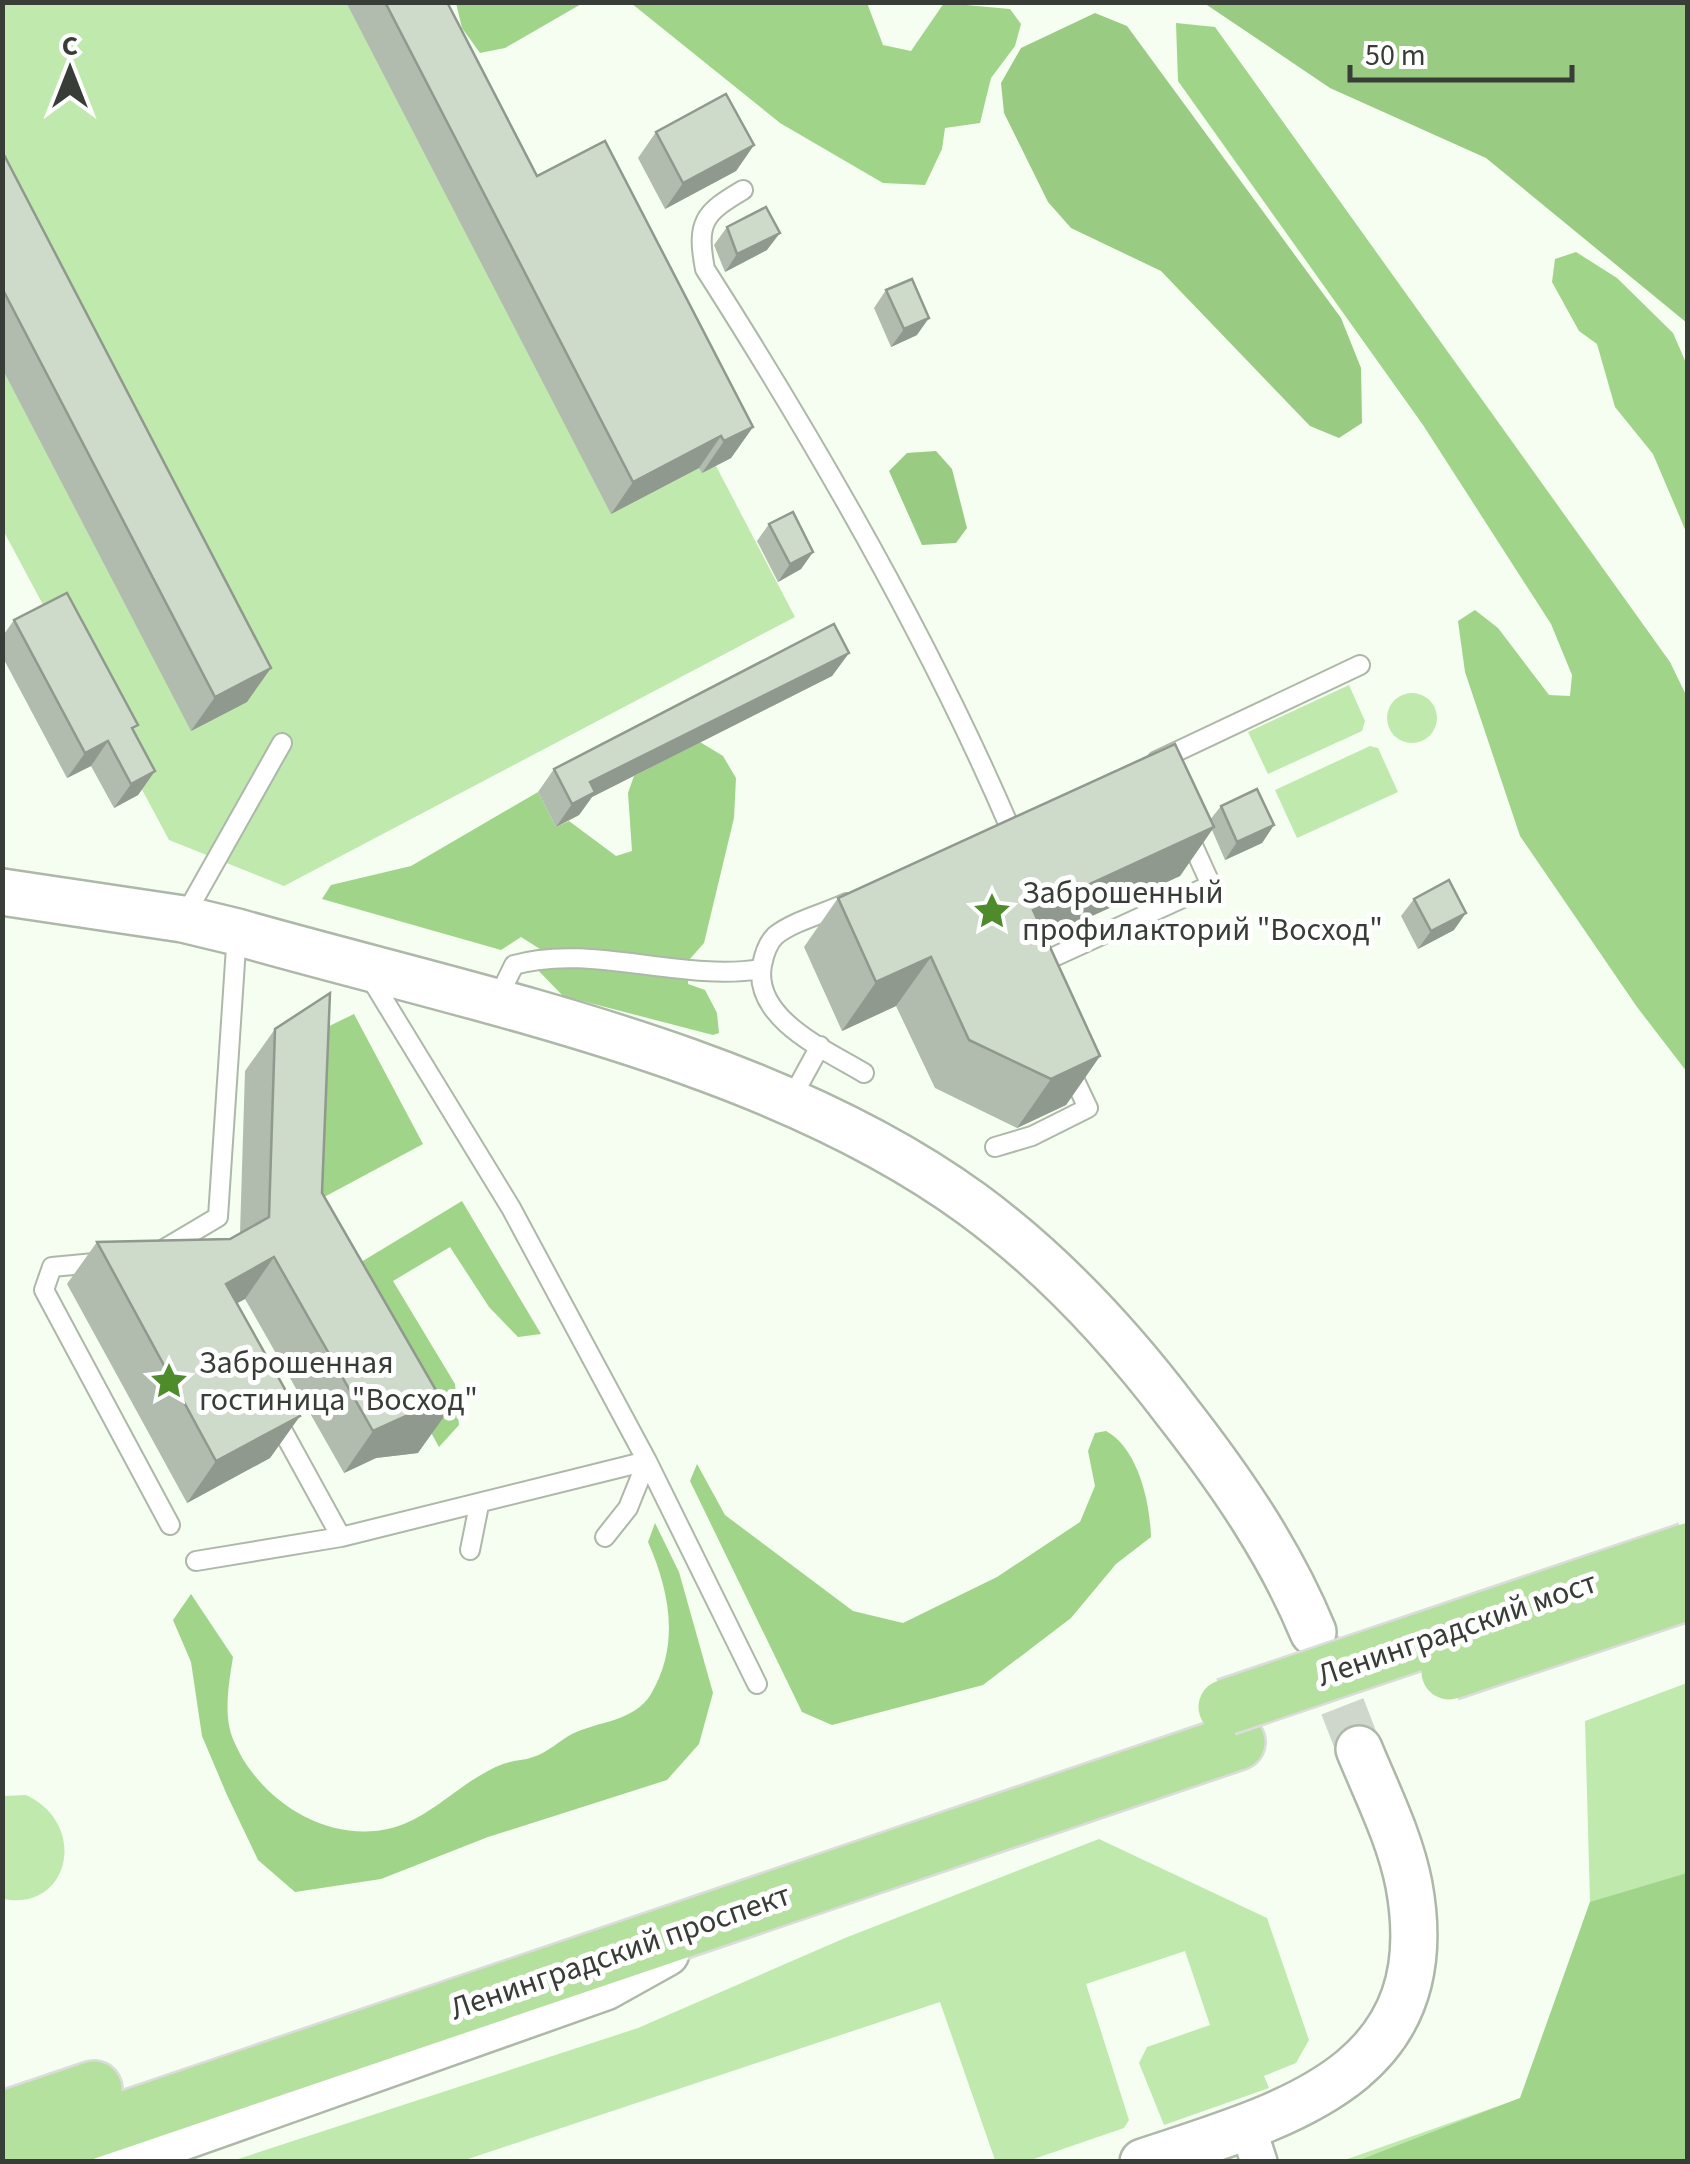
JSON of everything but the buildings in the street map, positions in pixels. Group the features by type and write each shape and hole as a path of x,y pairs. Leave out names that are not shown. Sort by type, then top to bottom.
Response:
{"main road":[{"name":"Ленинградский мост","path":"1232,1725 1688,1551"},
{"name":"Ленинградский мост","path":"1232,1725 1688,1592"},
{"name":"Ленинградский проспект","path":"2,2161 739,1912 1232,1725"},
{"name":"Ленинградский проспект","path":"2,2120 1232,1725"}],"street":[{"path":"2,892 182,919 237,932 364,968 502,1014 679,1058 790,1101 899,1158 971,1204 1042,1261 1154,1381 1222,1469 1270,1545 1313,1632"},
{"path":"1143,2162 1254,2145 1356,2071 1382,2043 1403,2006 1413,1967 1414,1926 1408,1881 1359,1749"},
{"path":"112,2162 606,1988 739,1912"}],"lane":[{"path":"743,190 710,210 703,223 700,244 705,269 815,452 950,697 1010,828"},
{"path":"1136,770 1158,769 1360,665"},
{"path":"182,919 282,743"},
{"path":"1032,988 1024,970 1211,885 1176,808"},
{"path":"992,836 1028,820"},
{"path":"864,1073 797,1034 776,1009 762,982 761,969 775,936 865,894"},
{"path":"170,1524 44,1290 52,1267 151,1257 218,1217 237,932"},
{"path":"502,1014 514,965 530,960 577,960 724,975 761,969"},
{"path":"364,968 511,1208 647,1461 757,1684"},
{"path":"995,1147 1032,1136 1088,1108 1056,1039"},
{"path":"790,1101 820,1046"},
{"path":"268,1404 342,1538"},
{"path":"196,1561 342,1538 647,1461"},
{"path":"606,1538 628,1508 647,1461"},
{"path":"470,1550 479,1505"}],"shaded area":[{"path":"456,2 583,3 505,48 480,53 462,28"},
{"path":"2,3 410,3 517,206 567,181 795,617 284,886 169,840 3,530"},
{"path":"631,3 867,3 883,45 911,51 944,3 1010,9 1021,24 1015,46 991,78 980,123 945,128 942,149 925,185 883,183 780,123"},
{"path":"1204,3 1687,3 1687,323 1486,158 1330,88"},
{"path":"1095,13 1127,26 1341,318 1361,368 1362,423 1339,438 1310,426 1161,271 1071,228 1048,202 1004,113 1001,83 1021,48"},
{"path":"1176,23 1215,27 1670,662 1687,697 1687,1072 1637,1007 1520,836 1465,672 1458,621 1475,610 1498,628 1549,695 1570,696 1572,675 1551,624 1423,425 1178,81"},
{"path":"1576,252 1617,278 1673,333 1687,365 1687,534 1653,454 1615,407 1597,344 1579,331 1552,282 1555,259"},
{"path":"936,451 952,469 967,528 956,543 922,545 889,471 907,453"},
{"path":"1349,685 1365,721 1362,731 1268,774 1248,732"},
{"path":"1412,693 1429,701 1437,718 1429,735 1412,743 1395,735 1387,718 1395,701"},
{"path":"700,742 723,756 736,778 734,818 704,943 689,960 688,984 705,990 717,1013 719,1033 713,1035 563,996 533,965 540,949 521,937 501,950 322,899 331,885 411,866 538,792 556,827 569,821 616,856 632,851 628,793 634,776"},
{"path":"1370,746 1378,748 1398,792 1297,838 1275,790"},
{"path":"354,1014 423,1144 313,1203 317,1032"},
{"path":"462,1201 541,1334 518,1337 489,1307 450,1247 393,1281 455,1384 459,1425 439,1447 343,1273"},
{"path":"1106,1431 1126,1450 1140,1477 1151,1537 1116,1564 1071,1618 983,1685 832,1725 802,1712 690,1481 697,1464 725,1515 853,1611 903,1623 997,1577 1080,1522 1095,1486 1088,1451 1095,1433"},
{"path":"655,1523 679,1572 713,1693 699,1744 667,1780 488,1837 381,1879 295,1892 258,1860 202,1736 191,1662 173,1620 191,1594 233,1657 228,1720 244,1761 259,1781 297,1812 343,1830 367,1832 407,1823 488,1771 538,1755 572,1734 625,1716 644,1703 660,1675 669,1638 662,1580 648,1542"},
{"path":"1687,1683 1687,2161 1339,2162 1521,2098 1590,1902 1585,1721"},
{"path":"26,1795 46,1808 58,1825 64,1844 63,1863 44,1892 26,1899 3,1899 3,1796"},
{"path":"1099,1839 1267,1918 1309,2040 1296,2063 1264,2076 1269,2088 1164,2125 1139,2063 1147,2047 1210,2025 1185,1951 1086,1984 1129,2120 1124,2128 1028,2161 995,2160 940,2002 462,2161 232,2161 638,2028 845,1938"},
{"path":"1687,1873 1687,2161 1357,2161 1520,2098 1590,1902"}],"tunnel":[{"path":"1318,1644 1359,1749"}],"place":[{"name":"Заброшенный профилакторий \"Восход\"","path":"992,911"},
{"name":"Заброшенная гостиница \"Восход\"","path":"169,1381"}]}
